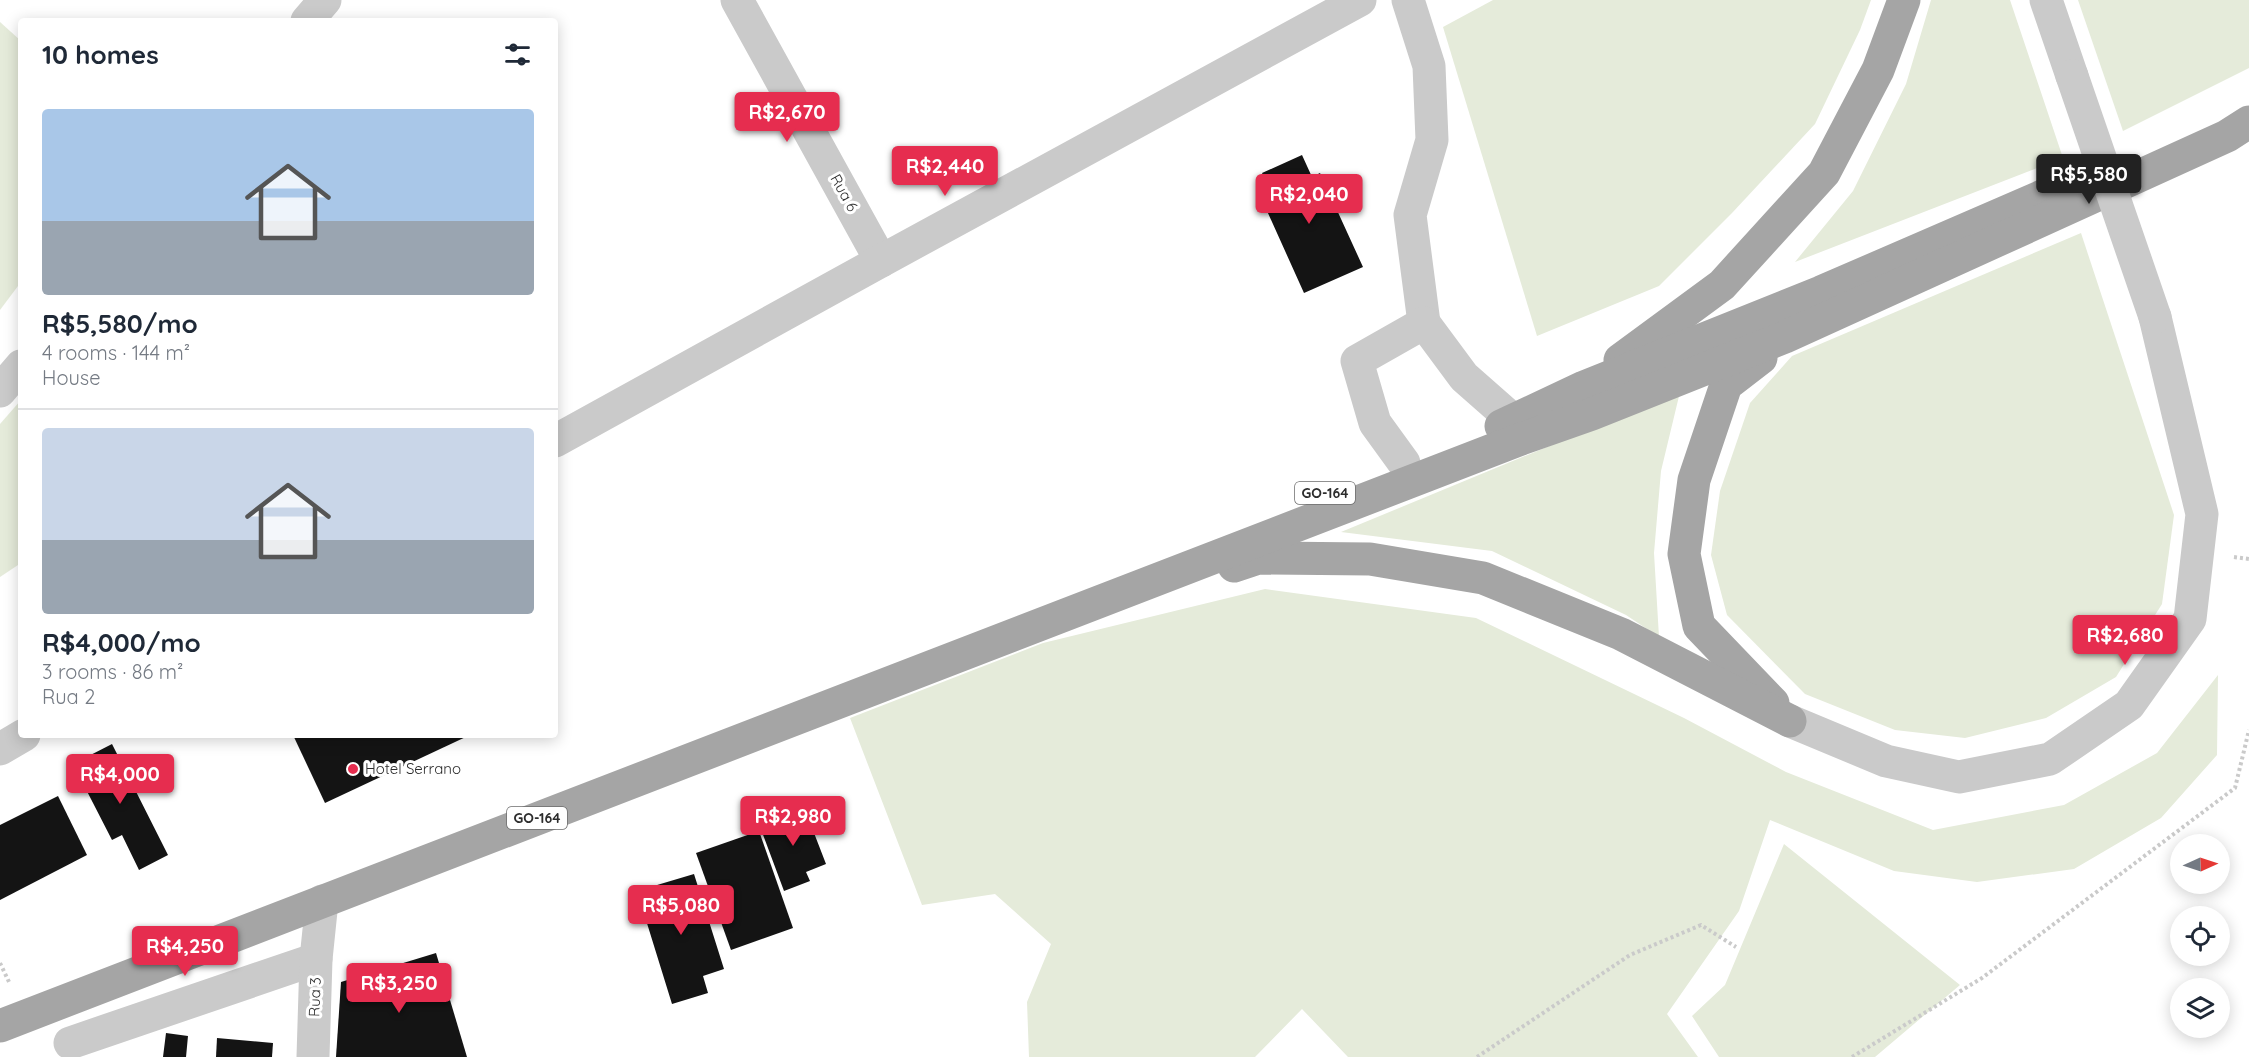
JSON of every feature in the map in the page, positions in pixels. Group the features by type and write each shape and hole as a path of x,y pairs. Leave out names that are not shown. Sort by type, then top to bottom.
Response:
{"main road":[{"path":"1584,387 1722,285 1824,173 1878,70 1905,0"},
{"name":"GO-164","path":"0,1007 58,982 1052,596 1514,421 1584,387 1821,292 2220,118 2249,110"},
{"name":"GO-164","path":"0,1026 1521,439 1592,414 1785,337 2227,136 2249,122"},
{"path":"1785,337 1726,385 1694,480 1684,554 1699,626 1790,721"},
{"path":"1074,613 1258,558 1370,559 1483,578 1621,634 1790,721"}],"street":[{"path":"310,18 325,0"},
{"name":"Rua 6","path":"737,0 881,261"},
{"path":"558,439 1360,0"},
{"path":"1408,0 1429,66 1432,140 1410,215 1424,323 1464,377 1514,421"},
{"path":"1790,721 1886,761 1959,777 2050,759 2129,705 2190,619 2202,514 2155,317 2046,0"},
{"path":"1404,463 1375,423 1358,361 1424,323"},
{"path":"0,391 18,370"},
{"path":"0,748 18,738"},
{"name":"Rua 3","path":"313,1057 316,959 322,901"},
{"path":"59,1050 316,959"},
{"path":"59,1050 90,991"}],"path":[{"path":"1852,1057 1982,978 2235,788 2249,730"},
{"path":"1477,1057 1630,955 1701,925 1736,946"}],"green space":[{"path":"1493,0 1871,0 1860,30 1815,124 1732,213 1659,286 1537,336 1443,27"},
{"path":"1931,0 2010,0 2063,158 1795,262 1853,191 1906,84"},
{"path":"2078,0 2249,0 2249,68 2123,131"},
{"path":"0,22 18,38 18,286 0,310"},
{"path":"2081,233 2174,515 2162,604 2116,677 2046,718 1965,738 1895,730 1805,694 1727,615 1711,555 1720,491 1750,403 1792,356"},
{"path":"1680,392 1661,471 1654,553 1659,637 1626,615 1492,551 1341,532"},
{"path":"18,403 18,565 0,577 0,424"},
{"path":"1265,589 1476,618 1684,718 1786,772 1933,830 2064,805 2157,753 2218,675 2217,755 2161,818 2074,869 1977,882 1894,871 1770,820 1739,911 1667,1014 1698,1057 1348,1057 1302,1009 1255,1057 1029,1057 1027,1002 1051,944 995,894 922,905 850,718 1043,643"},
{"path":"1784,844 1960,985 1875,1057 1719,1057 1692,1016 1725,985"}],"building":[{"path":"1302,155 1312,177 1320,173 1363,267 1304,293 1263,202 1273,198 1262,173"},
{"name":"Hotel Serrano","path":"294,738 464,738 325,803"},
{"path":"112,744 168,855 139,870 122,835 112,840 73,764"},
{"path":"58,796 87,855 0,900 0,825"},
{"path":"804,807 826,864 806,872 810,881 784,891 759,824"},
{"path":"759,831 793,928 731,950 696,853"},
{"path":"694,874 724,969 703,976 708,993 672,1004 637,891"},
{"path":"436,953 467,1057 336,1057 341,982"},
{"path":"166,1033 188,1036 186,1057 163,1057"},
{"path":"217,1038 273,1043 272,1057 216,1057"}],"place":[{"name":"Hotel Serrano","path":"353,769"}]}
